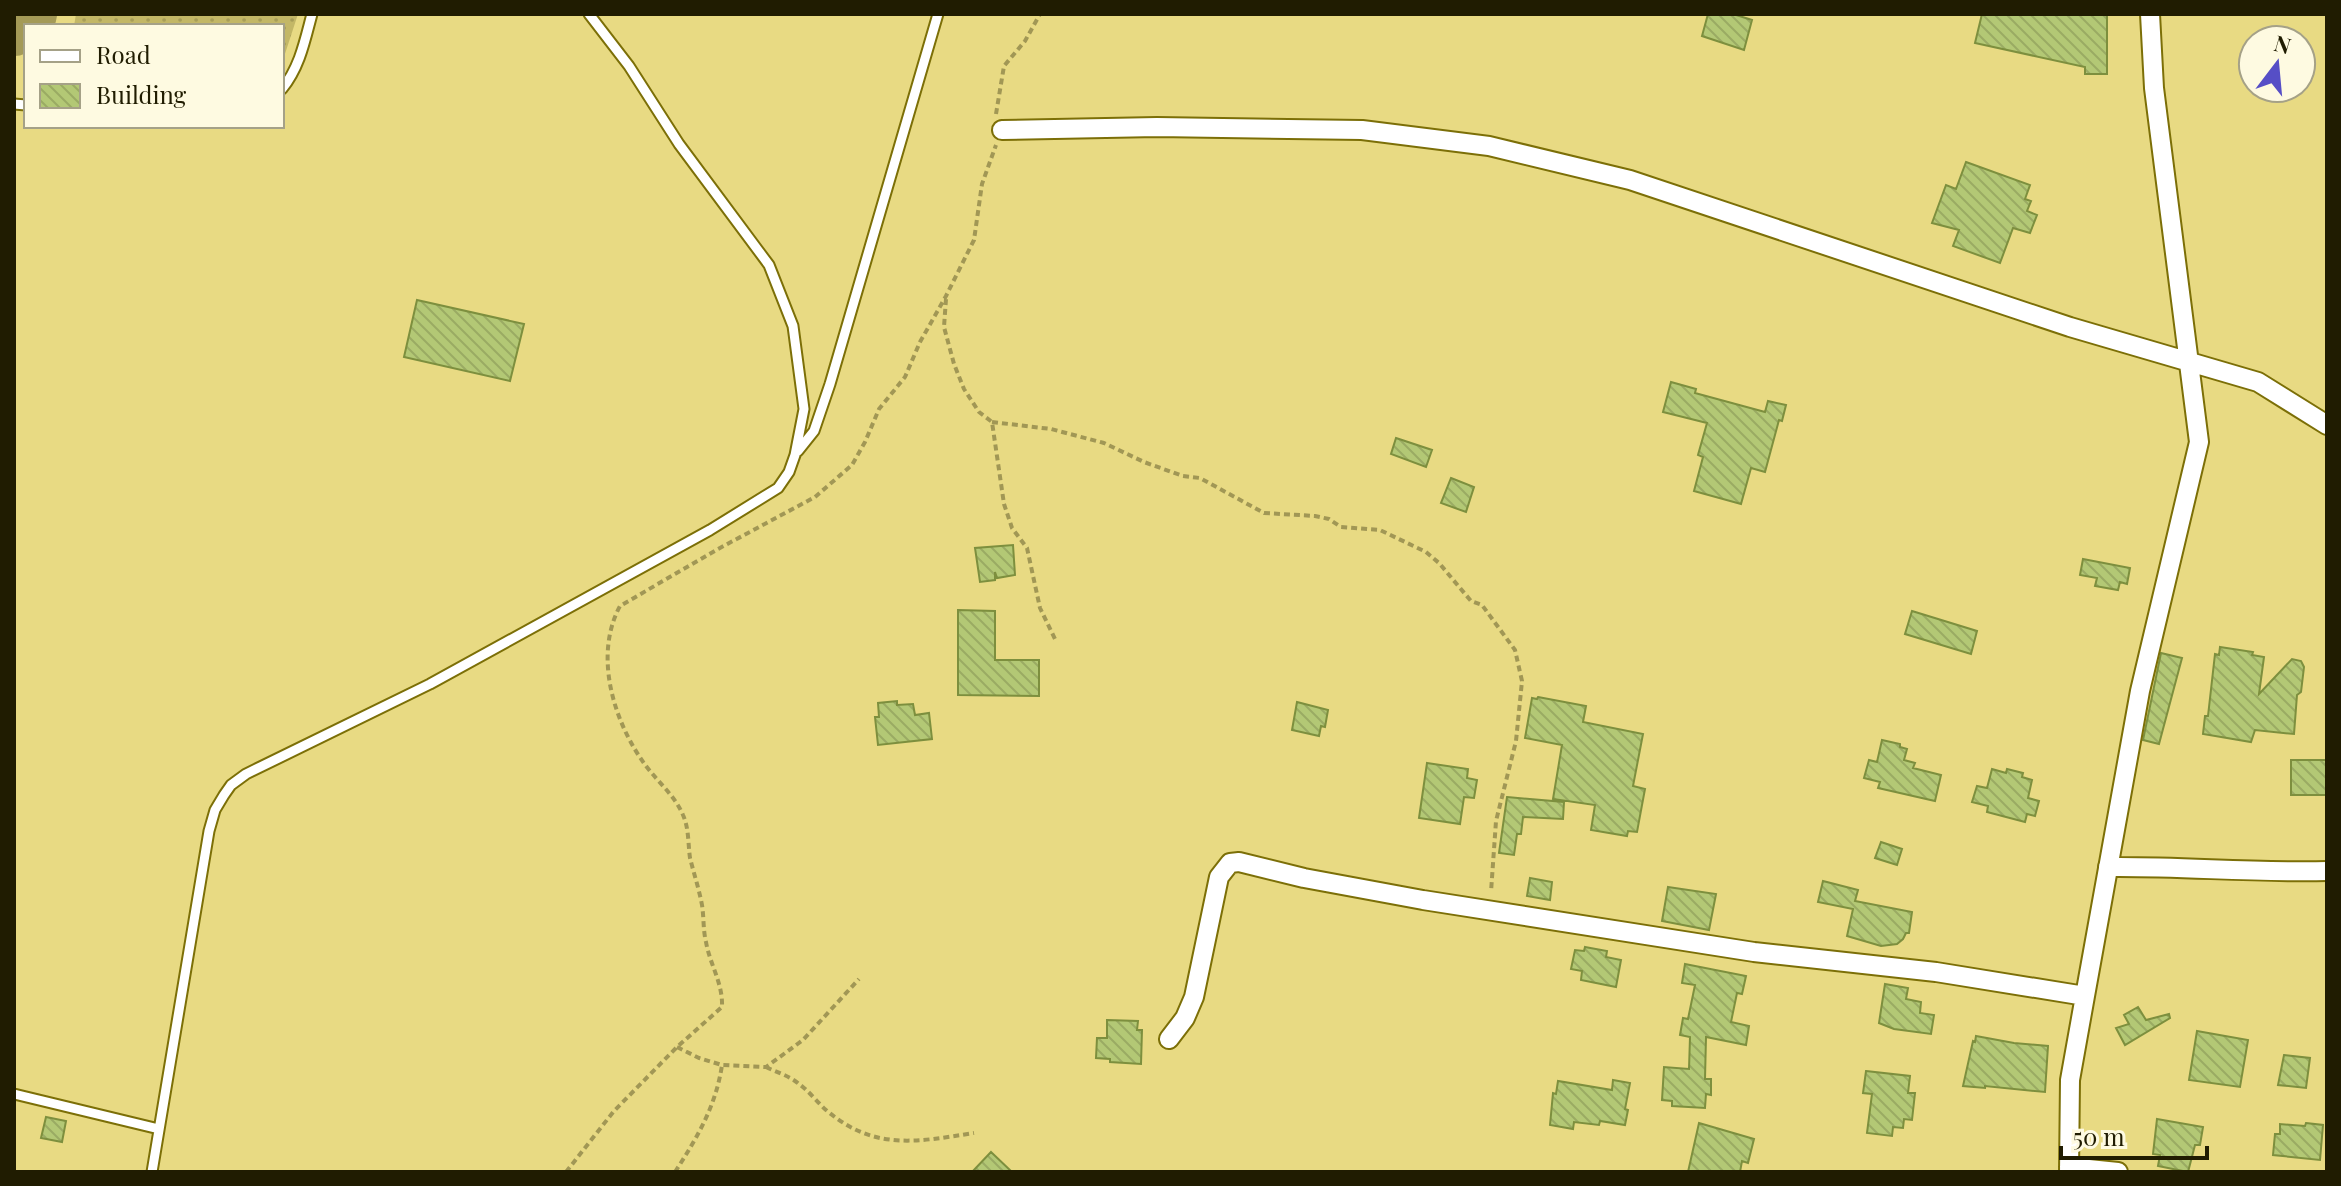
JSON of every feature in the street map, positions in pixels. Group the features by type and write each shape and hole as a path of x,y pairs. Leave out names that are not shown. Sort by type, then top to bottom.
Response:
{"street":[{"path":"2118,1172 2069,1169 2070,1080 2140,691 2199,442 2154,88 2150,14"},
{"path":"1002,130 1157,127 1362,130 1489,146 1630,180 2070,327 2258,382 2327,425"},
{"path":"1169,1039 1185,1018 1194,997 1219,877 1230,863 1239,862 1414,899 1754,952 1936,972 2085,996"},
{"path":"2108,867 2327,871"}],"lane":[{"path":"284,86 300,58 312,14"},
{"path":"152,1172 209,831 215,810 231,785 293,749 430,684 710,530 778,488 789,472 804,409 793,326 769,265 679,144 629,66 589,14"},
{"path":"795,455 814,431 830,384 938,14"},
{"path":"14,1094 159,1129"}],"path":[{"path":"566,1172 614,1111 677,1047 722,1007 723,996 706,944 702,905 684,817 622,727 606,655 614,616 620,606 815,497 852,465 879,409 905,377 974,240 982,184 1002,130 995,112 1004,66 1025,41 1040,14"},
{"path":"946,296 944,327 954,364 964,389 979,412 992,422 1051,429 1104,443 1167,471 1200,478 1264,513 1315,516 1329,519 1341,527 1380,530 1426,552 1471,601 1482,605 1515,650 1522,681 1516,741 1496,821 1491,911"},
{"path":"992,422 1004,504 1012,528 1027,548 1040,608 1055,639"},
{"path":"766,1067 803,1040 859,979"},
{"path":"677,1047 722,1065 766,1067 799,1083 826,1110 857,1131 880,1140 909,1142 974,1133"},
{"path":"675,1172 706,1120 719,1089 722,1065"}],"shaded area":[{"path":"76,14 298,14 284,57 284,24 74,24"}],"building":[{"path":"1708,14 1733,14 1752,20 1744,50 1702,36"},
{"path":"1982,14 2107,14 2107,74 2085,74 2085,67 1975,43"},
{"path":"1966,162 2030,185 2025,199 2031,201 2027,211 2037,215 2030,233 2013,228 2000,263 1953,246 1959,230 1932,223 1946,185 1956,189"},
{"path":"417,300 524,324 510,381 404,357"},
{"path":"1671,382 1696,389 1695,393 1765,412 1768,401 1786,405 1765,472 1751,468 1741,504 1694,491 1703,457 1698,455 1707,423 1663,412"},
{"path":"1396,438 1432,450 1426,467 1391,454"},
{"path":"1451,478 1474,487 1466,512 1441,503"},
{"path":"1013,545 1015,575 997,578 995,572 995,580 980,582 975,548"},
{"path":"2083,559 2130,568 2127,584 2120,582 2118,590 2095,586 2097,578 2080,575"},
{"path":"958,610 995,611 995,660 1039,660 1039,696 958,695"},
{"path":"1912,611 1977,631 1971,654 1905,634"},
{"path":"2220,647 2253,652 2252,655 2264,657 2259,694 2292,659 2301,661 2304,667 2301,692 2297,695 2294,734 2255,730 2251,742 2203,734 2215,654 2219,655"},
{"path":"2161,653 2182,658 2159,744 2143,740"},
{"path":"1532,698 1586,706 1583,722 1643,734 1633,786 1645,789 1637,832 1628,831 1627,836 1591,830 1595,805 1553,799 1562,745 1525,738"},
{"path":"897,701 897,705 913,704 915,715 929,713 932,739 878,745 875,717 879,717 878,703"},
{"path":"1297,702 1328,710 1325,727 1321,726 1319,736 1292,730"},
{"path":"1882,740 1907,749 1904,760 1915,763 1913,768 1941,775 1935,801 1878,788 1880,782 1864,778 1869,760 1877,762"},
{"path":"2291,760 2327,760 2327,795 2291,795"},
{"path":"1427,763 1468,769 1467,778 1477,780 1474,798 1464,797 1460,824 1419,818"},
{"path":"1992,769 2023,773 2022,777 2032,780 2028,798 2039,801 2035,816 2027,814 2025,822 1987,812 1988,806 1972,802 1977,786 1987,788"},
{"path":"1507,797 1564,802 1563,819 1523,817 1514,855 1499,853"},
{"path":"1881,842 1902,849 1897,865 1875,858"},
{"path":"1530,878 1552,882 1550,900 1527,896"},
{"path":"1823,881 1858,890 1855,901 1912,912 1909,933 1897,944 1881,946 1847,936 1853,909 1818,902"},
{"path":"1668,887 1716,894 1709,930 1662,921"},
{"path":"1585,947 1607,951 1606,957 1621,960 1616,987 1581,980 1582,971 1571,969 1575,950 1584,951"},
{"path":"1685,964 1746,976 1742,994 1737,993 1731,1022 1749,1026 1746,1045 1706,1037 1705,1079 1711,1079 1711,1095 1706,1094 1705,1108 1672,1106 1672,1101 1662,1100 1664,1067 1689,1069 1690,1037 1680,1035 1683,1018 1688,1019 1695,985 1682,983"},
{"path":"1885,984 1908,988 1906,999 1921,1002 1920,1013 1934,1015 1931,1034 1894,1029 1879,1023"},
{"path":"2138,1007 2146,1020 2169,1014 2170,1018 2125,1045 2116,1028 2129,1024 2124,1015"},
{"path":"1107,1020 1138,1021 1137,1030 1142,1030 1141,1064 1096,1058 1097,1038 1107,1038"},
{"path":"2197,1031 2248,1040 2240,1087 2189,1080"},
{"path":"1976,1036 2048,1046 2045,1092 1963,1086"},
{"path":"2284,1055 2310,1058 2306,1088 2278,1085"},
{"path":"1866,1071 1910,1076 1908,1093 1915,1093 1912,1120 1904,1119 1903,1128 1893,1127 1892,1136 1867,1133 1872,1094 1863,1093"},
{"path":"1613,1080 1630,1083 1625,1125 1600,1121 1599,1125 1574,1122 1573,1129 1550,1125 1553,1093 1556,1094 1558,1081 1612,1090"},
{"path":"46,1117 66,1121 62,1142 41,1138"},
{"path":"2157,1119 2203,1127 2200,1145 2195,1145 2188,1172 2158,1166 2160,1155 2153,1154"},
{"path":"1699,1123 1754,1139 1748,1163 1742,1161 1740,1172 1688,1172"},
{"path":"2306,1123 2323,1125 2320,1160 2273,1155 2275,1134 2280,1134 2280,1124 2305,1126"},
{"path":"991,1152 1012,1172 972,1172"}],"taxiway":[{"path":"26,24 31,14"},
{"path":"14,30 24,25"}]}
